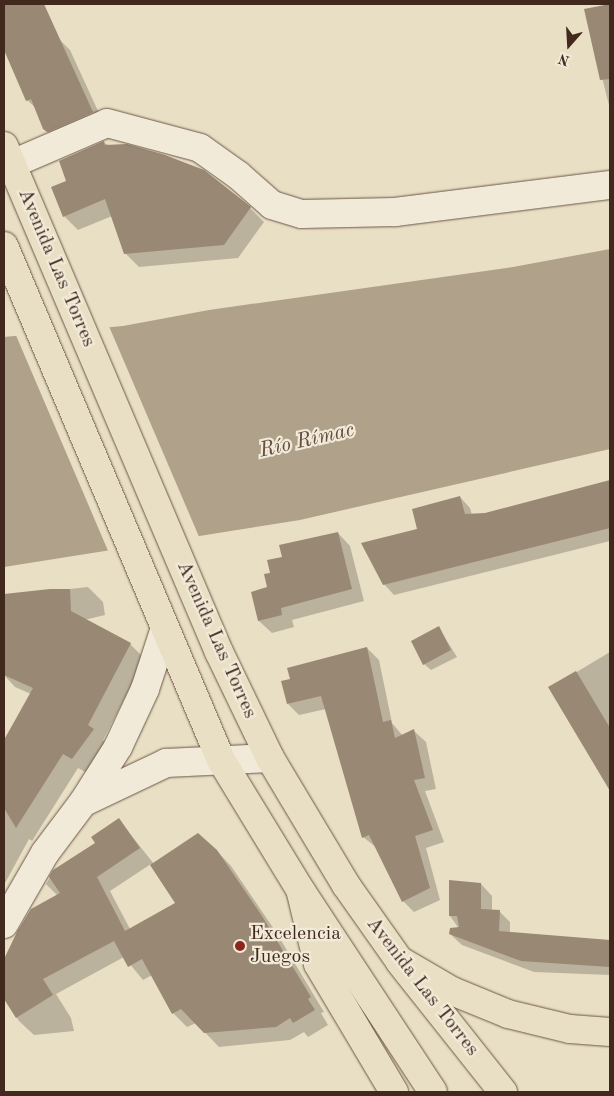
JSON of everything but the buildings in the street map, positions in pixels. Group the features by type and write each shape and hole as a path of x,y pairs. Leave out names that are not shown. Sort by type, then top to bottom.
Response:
{"main road":[{"name":"Avenida Las Torres","path":"8,155 219,652 270,758 346,885 398,960 503,1092"},
{"name":"Avenida Las Torres","path":"4,246 221,760 300,891 318,964 394,1092"},
{"path":"300,891 433,1092"},
{"path":"398,960 452,991 508,1014 570,1028 610,1032"}],"street":[{"path":"8,155 107,123 200,148 238,175 272,205 302,214 395,212 610,185"},
{"path":"4,924 45,854 84,801 118,747 145,689 162,620"},
{"path":"84,801 166,763 270,758"}],"water":[{"name":"Río Rímac","path":"610,249 610,449 300,520 4,567 4,337 123,326 209,310 513,267"}],"pier":[{"path":"108,324 200,539 109,553 15,333"}],"place":[{"name":"Excelencia Juegos","path":"240,946"}]}
